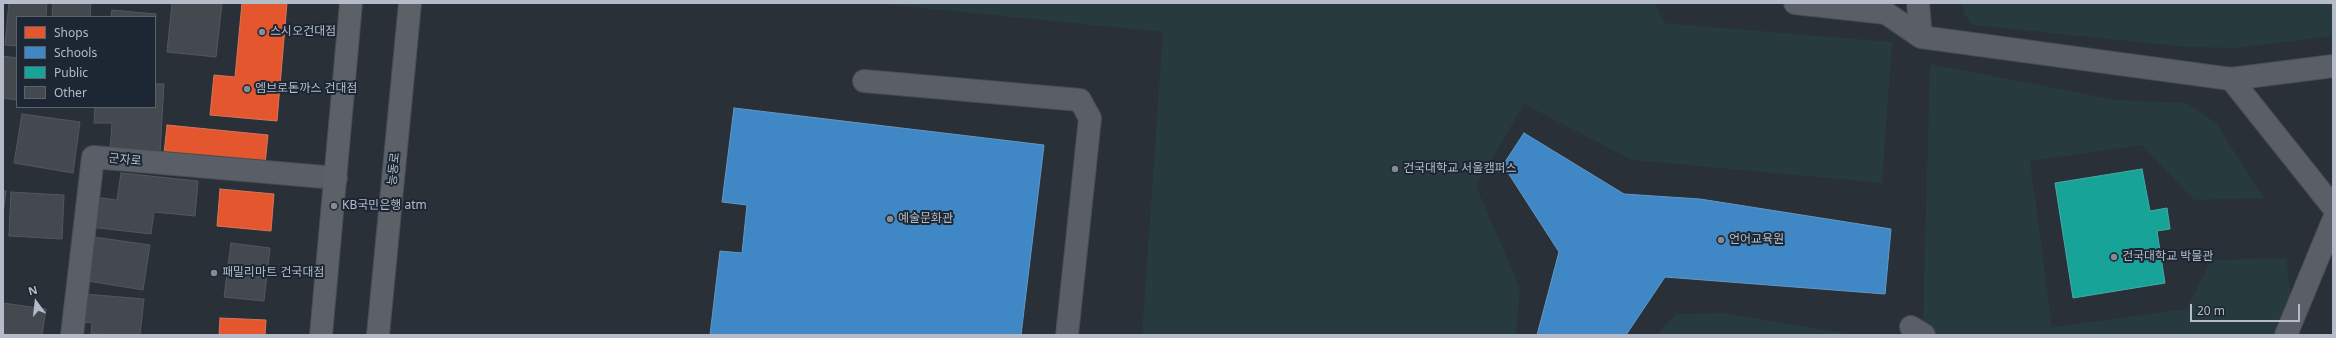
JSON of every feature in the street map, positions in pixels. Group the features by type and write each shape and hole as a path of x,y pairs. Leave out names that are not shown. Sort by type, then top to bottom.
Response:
{"main road":[{"path":"321,335 351,3"},
{"name":"능동로","path":"378,335 410,3"}],"street":[{"path":"1795,3 1890,8 1921,38 2231,79 2333,66"},
{"path":"1918,3 1921,38"},
{"path":"2231,79 2333,208"},
{"path":"864,81 1080,100 1090,118 1067,335"},
{"name":"군자로","path":"72,335 93,157 336,178"},
{"path":"2286,335 2333,221"}],"green space":[{"path":"872,3 1655,3 1664,23 1892,42 1882,183 1632,160 1524,104 1476,186 1520,288 1516,335 1142,335 1163,32"},
{"path":"1962,3 2333,3 2333,36 2235,48 2187,47 1973,25 1964,14"},
{"path":"1930,64 2117,100 2187,103 2216,123 2264,198 2194,200 2142,145 2030,161 2052,327 2187,309 2211,260 2286,258 2296,335 1912,335 1923,321"},
{"path":"1724,313 1857,335 1656,335 1676,314"}],"building: Shops":[{"path":"242,3 287,3 277,121 210,115 214,75 235,77"},
{"path":"167,125 268,135 265,164 164,154"},
{"path":"220,189 274,194 271,231 217,226"},
{"path":"220,318 266,320 265,335 219,335"}],"building: Schools":[{"name":"예술문화관","path":"734,108 1044,145 1021,335 710,335 720,251 742,253 747,205 722,202"},
{"name":"언어교육원","path":"1524,133 1624,194 1700,199 1891,229 1885,294 1665,277 1626,335 1537,335 1559,252 1503,165"}],"building: Public":[{"name":"건국대학교 박물관","path":"2142,169 2150,211 2167,208 2170,229 2157,231 2165,283 2073,298 2055,183"}],"building: Other":[{"path":"9,3 47,3 46,16 16,16 16,46 5,45"},
{"path":"53,3 91,3 90,16 52,16"},
{"path":"172,3 222,3 216,57 167,52"},
{"path":"112,10 156,14 156,16 111,16"},
{"path":"3,56 16,58 16,100 3,98"},
{"path":"156,84 164,84 160,153 110,150 112,123 94,123 95,108 156,108"},
{"path":"22,114 80,122 73,173 14,163"},
{"path":"121,173 198,181 195,216 154,212 151,234 90,227 93,197 117,200"},
{"path":"3,191 6,191 3,215"},
{"path":"11,192 64,195 62,239 9,236"},
{"path":"94,237 150,245 143,290 88,281"},
{"path":"231,243 270,248 264,301 224,297"},
{"path":"85,294 144,299 140,335 91,334 92,323 82,322"},
{"path":"3,303 46,309 42,335 3,335"}],"place":[{"name":"스시오건대점","path":"262,32"},
{"name":"엠브로돈까스 건대점","path":"247,89"},
{"name":"건국대학교 서울캠퍼스","path":"1395,169"},
{"name":"KB국민은행 atm","path":"334,206"},
{"name":"예술문화관","path":"890,219"},
{"name":"언어교육원","path":"1721,240"},
{"name":"건국대학교 박물관","path":"2114,257"},
{"name":"패밀리마트 건국대점","path":"214,273"}]}
